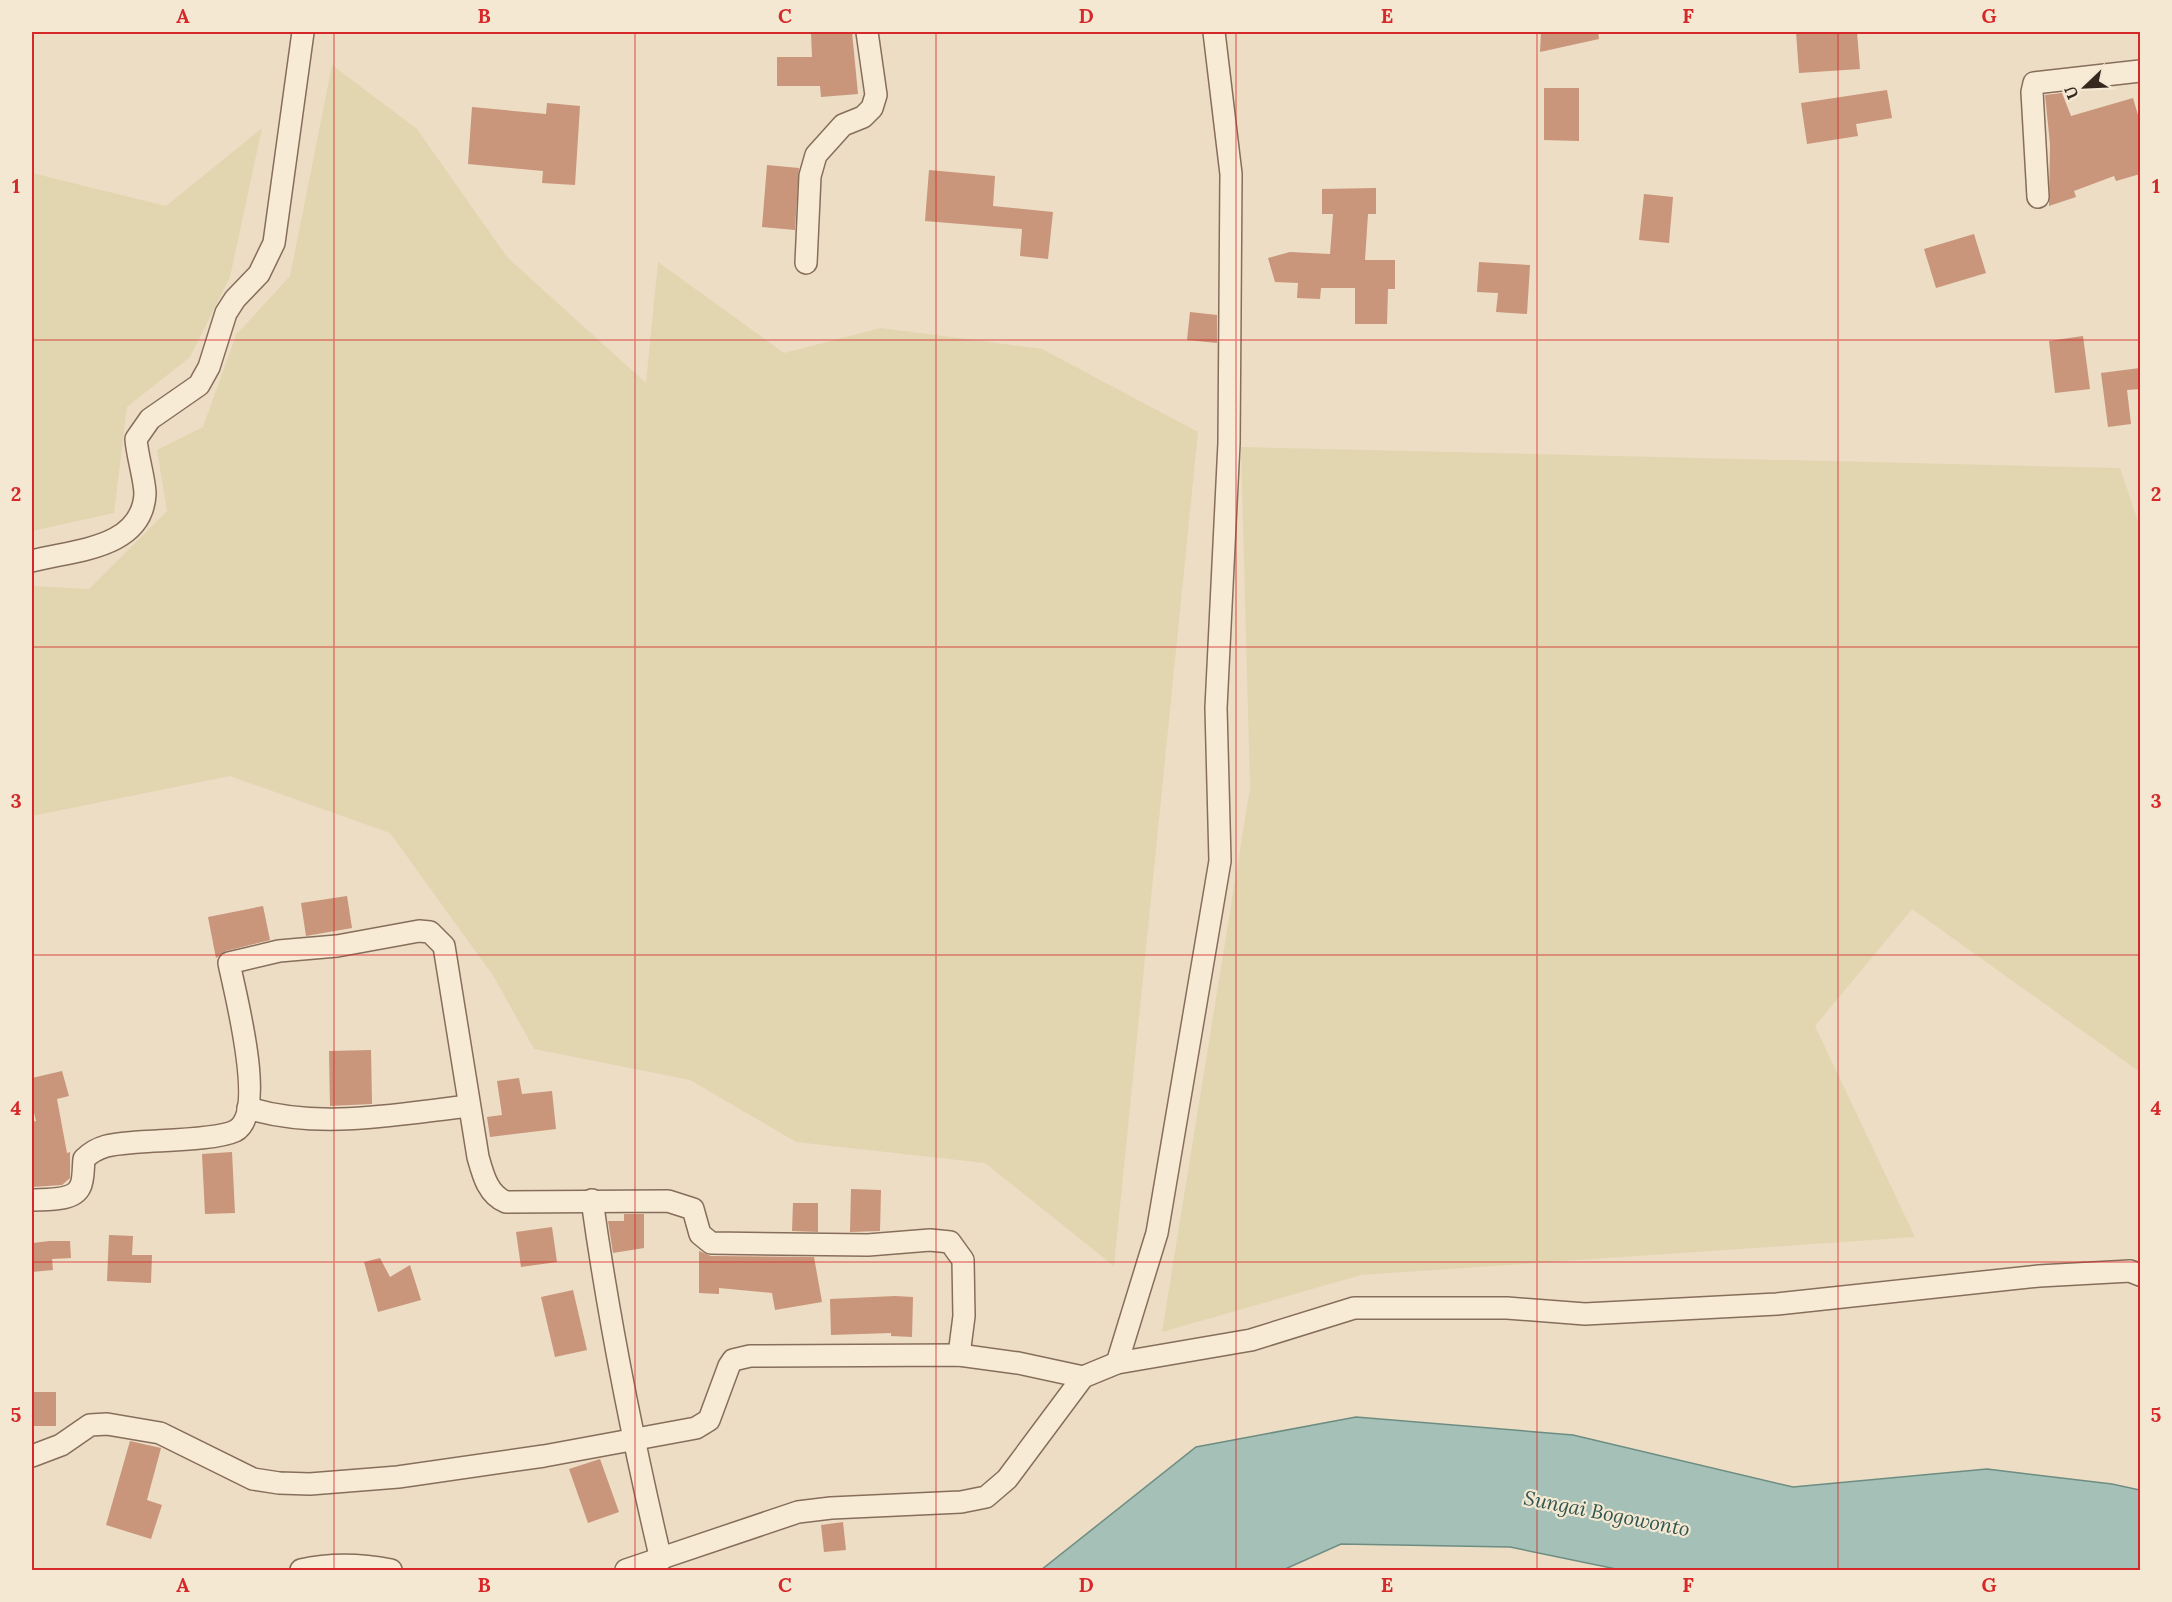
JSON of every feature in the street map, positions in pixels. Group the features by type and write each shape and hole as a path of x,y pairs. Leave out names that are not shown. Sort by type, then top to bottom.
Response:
{"street":[{"path":"32,561 81,553 104,545 128,529 143,509 145,490 136,439 150,419 199,385 209,368 226,313 235,299 259,274 274,243 303,32"},
{"path":"806,264 810,176 816,155 843,125 863,117 873,108 876,95 867,32"},
{"path":"1117,1363 1157,1233 1220,861 1216,708 1229,443 1231,174 1214,32"},
{"path":"2038,197 2032,92 2034,83 2140,71"},
{"path":"32,1200 66,1197 74,1194 81,1185 84,1159 100,1146 231,1132 243,1125 248,1108 250,1078 229,963 279,951 337,946 419,931 430,932 444,946 469,1106 483,1174 497,1199 506,1202 668,1201 686,1206 696,1214 700,1234 711,1243 868,1245 930,1240 950,1242 963,1260 964,1316 959,1354"},
{"path":"248,1108 294,1118 360,1118 469,1106"},
{"path":"592,1200 606,1301 632,1439 661,1560"},
{"path":"626,1570 798,1512 831,1508 961,1502 986,1497 1007,1479 1083,1377 1117,1363 1251,1340 1354,1308 1507,1308 1585,1314 1777,1304 2039,1276 2130,1271 2140,1275"},
{"path":"32,1456 61,1444 90,1425 107,1424 160,1433 253,1479 279,1484 310,1484 409,1475 544,1456 704,1425 710,1420 729,1366 739,1358 959,1354 1018,1363 1083,1377"},
{"path":"301,1570 324,1565 364,1564 392,1570"}],"shaded area":[{"path":"332,65 417,129 507,257 646,383 658,262 784,353 881,328 1042,349 1198,432 1114,1266 985,1163 796,1142 690,1080 534,1049 494,977 390,833 230,776 32,816 32,586 89,589 167,511 157,450 203,427 236,335 290,276"},
{"path":"262,128 230,277 190,357 127,407 114,513 32,531 32,173 166,206"},
{"path":"1241,447 2120,468 2140,527 2140,1072 1912,909 1815,1026 1915,1237 1361,1275 1162,1332 1250,788"}],"water":[{"name":"Sungai Bogowonto","path":"1356,1417 1573,1435 1793,1487 1987,1469 2112,1484 2140,1490 2140,1570 1621,1570 1510,1547 1341,1544 1283,1570 1041,1570 1196,1447"}],"building":[{"path":"811,32 852,32 858,94 821,97 820,86 777,86 777,57 812,57"},
{"path":"1541,32 1598,32 1599,39 1540,52"},
{"path":"1796,32 1857,32 1860,69 1799,73"},
{"path":"1544,88 1579,88 1579,141 1544,140"},
{"path":"1887,90 1892,118 1856,124 1858,136 1807,144 1801,103"},
{"path":"2062,93 2071,116 2133,98 2140,122 2140,174 2116,181 2114,176 2074,191 2076,197 2049,206 2050,144 2045,95"},
{"path":"547,103 580,106 575,185 542,183 543,171 468,164 472,107 546,114"},
{"path":"767,165 799,168 795,230 762,227"},
{"path":"929,170 995,176 993,206 1053,212 1048,259 1020,256 1022,229 925,221"},
{"path":"1376,188 1376,214 1368,214 1365,260 1395,260 1395,289 1388,289 1387,324 1355,324 1355,288 1321,288 1320,299 1297,298 1298,283 1275,282 1268,258 1290,252 1330,254 1333,214 1322,214 1322,189"},
{"path":"1644,194 1673,197 1669,243 1639,240"},
{"path":"1974,234 1986,273 1936,288 1924,249"},
{"path":"1479,262 1530,265 1527,314 1496,312 1498,293 1477,292"},
{"path":"1190,312 1217,315 1217,343 1187,340"},
{"path":"2083,336 2090,389 2055,393 2049,341"},
{"path":"2140,368 2140,389 2127,390 2131,424 2108,427 2101,373"},
{"path":"347,896 352,928 306,936 301,903"},
{"path":"263,906 270,940 226,951 216,958 208,917"},
{"path":"371,1050 372,1104 330,1106 329,1051"},
{"path":"62,1071 69,1096 57,1099 67,1153 70,1152 70,1178 62,1185 32,1187 32,1122 36,1121 32,1104 32,1078"},
{"path":"519,1078 522,1094 552,1091 556,1129 490,1137 487,1117 502,1115 497,1081"},
{"path":"232,1152 235,1213 205,1214 202,1154"},
{"path":"851,1189 881,1190 880,1231 850,1232"},
{"path":"793,1203 818,1203 818,1232 792,1231"},
{"path":"624,1214 644,1214 644,1248 613,1253 608,1221 624,1221"},
{"path":"552,1227 557,1262 521,1267 516,1232"},
{"path":"109,1235 133,1236 132,1255 152,1255 151,1283 107,1281"},
{"path":"70,1241 71,1258 52,1259 53,1270 32,1272 32,1243"},
{"path":"699,1251 711,1256 814,1257 822,1302 775,1310 772,1293 719,1288 719,1294 699,1293"},
{"path":"380,1258 390,1277 410,1265 421,1300 378,1312 364,1262"},
{"path":"573,1290 587,1350 555,1357 541,1297"},
{"path":"913,1297 912,1337 891,1336 891,1333 831,1335 830,1299"},
{"path":"32,1392 56,1392 56,1426 32,1426"},
{"path":"130,1441 161,1448 147,1500 162,1505 151,1539 106,1525"},
{"path":"600,1459 619,1512 588,1523 569,1469"},
{"path":"843,1522 846,1550 824,1552 821,1525"}]}
